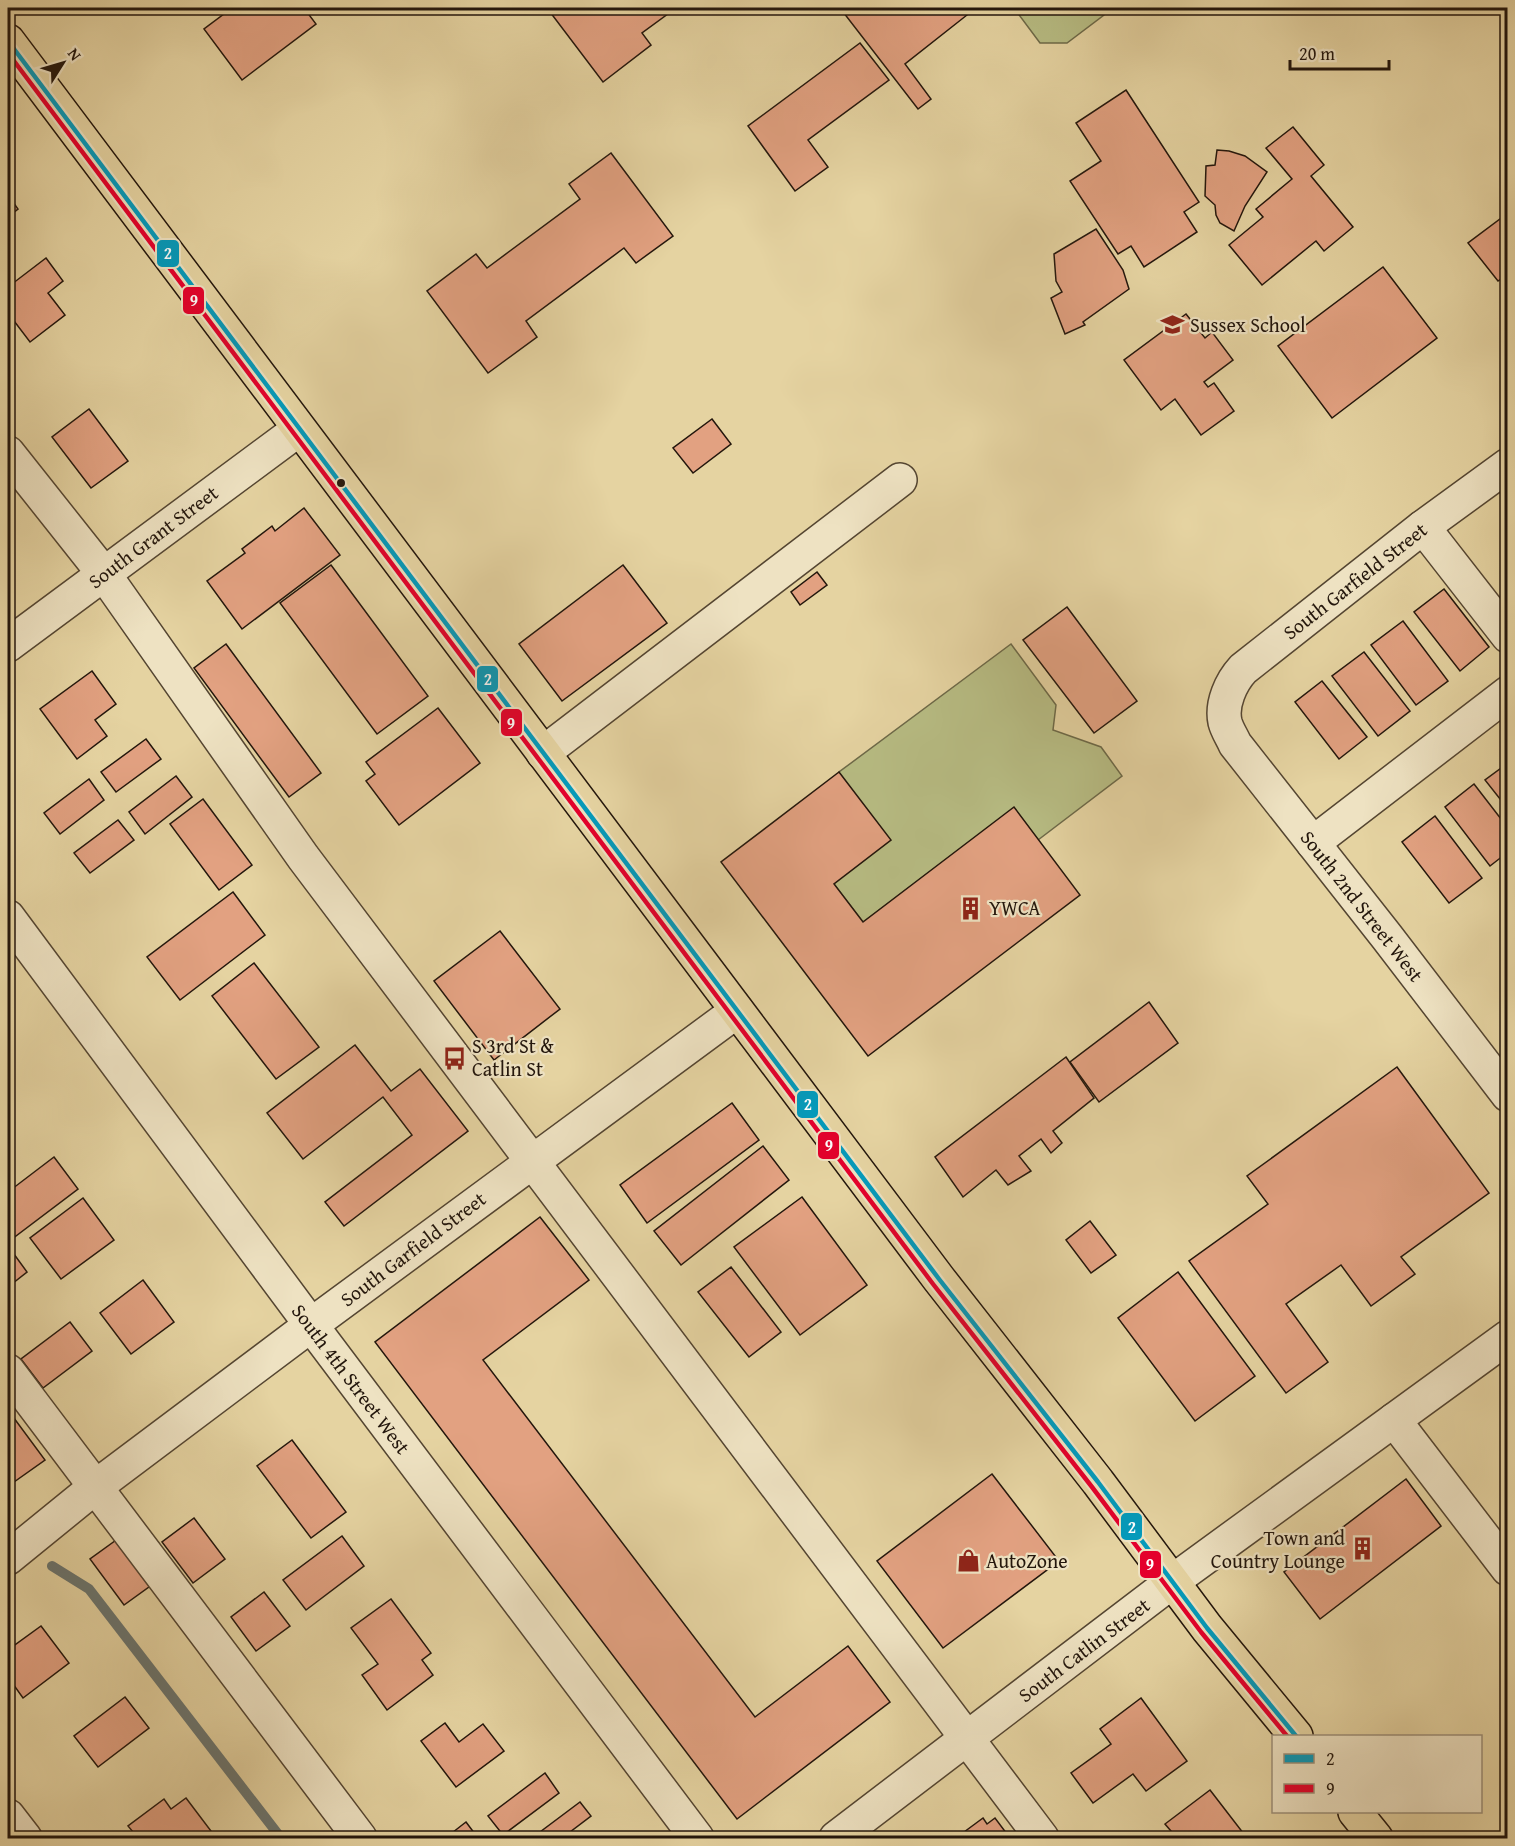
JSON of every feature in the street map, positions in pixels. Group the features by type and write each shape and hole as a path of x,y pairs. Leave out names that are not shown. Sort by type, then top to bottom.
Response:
{"main road":[{"path":"8,41 298,430 939,1279 1207,1628 1294,1735"},
{"path":"1356,1813 1376,1839"}],"street":[{"name":"South Grant Street","path":"8,645 298,430"},
{"path":"8,453 104,574 303,857 1042,1839"},
{"name":"South Garfield Street","path":"1225,714 1232,685 1243,669 1423,527 1508,465"},
{"path":"543,753 900,480"},
{"path":"1423,527 1508,636"},
{"path":"1313,843 1508,693"},
{"name":"South 2nd Street West","path":"1225,714 1226,723 1235,744 1508,1095"},
{"name":"South 4th Street West","path":"8,917 310,1325 697,1839"},
{"name":"South Garfield Street","path":"8,1558 94,1488 310,1325 737,1011"},
{"name":"South Catlin Street","path":"836,1839 1173,1581 1508,1337"},
{"path":"8,1371 360,1839"},
{"path":"1394,1420 1508,1569"},
{"path":"8,1816 25,1839"}],"green space":[{"path":"1014,8 1106,8 1104,15 1067,43 1040,43"},
{"path":"1011,644 1056,705 1053,730 1101,747 1122,776 1038,840 1014,808 863,922 834,884 839,772"}],"building":[{"path":"232,8 304,8 316,24 242,80 204,29"},
{"path":"547,8 676,8 642,33 651,45 603,82"},
{"path":"840,8 961,8 967,15 905,64 931,99 918,109"},
{"path":"860,43 889,80 808,140 828,167 795,191 748,126"},
{"path":"1126,90 1199,202 1184,212 1197,232 1144,267 1131,246 1118,254 1070,181 1101,161 1076,123"},
{"path":"1293,127 1324,165 1311,176 1353,227 1324,251 1316,241 1262,285 1229,245 1263,217 1256,209 1292,179 1266,148"},
{"path":"1217,150 1245,156 1267,172 1245,206 1234,231 1220,223 1215,205 1205,196 1206,166 1215,165"},
{"path":"611,153 673,236 636,263 624,248 526,321 537,337 488,373 427,291 476,254 487,268 580,199 569,184"},
{"path":"8,195 18,209 8,217"},
{"path":"1508,213 1508,274 1498,281 1468,243"},
{"path":"1096,229 1123,270 1129,289 1083,322 1085,325 1065,334 1051,298 1062,292 1056,281 1054,254"},
{"path":"46,258 63,281 48,293 65,315 30,342 8,313 8,287"},
{"path":"1383,267 1437,338 1332,418 1278,346"},
{"path":"1186,314 1205,338 1212,332 1233,360 1204,382 1208,387 1214,383 1234,411 1201,435 1175,399 1161,410 1124,360"},
{"path":"89,409 128,461 91,488 52,437"},
{"path":"712,419 731,444 693,473 673,448"},
{"path":"304,508 340,555 242,629 207,581 245,553 242,549 272,526 275,531"},
{"path":"331,565 428,696 377,734 280,603"},
{"path":"623,565 667,623 562,701 519,644"},
{"path":"817,572 827,585 800,605 791,592"},
{"path":"1444,589 1489,647 1460,671 1414,612"},
{"path":"1067,607 1137,701 1094,733 1023,640"},
{"path":"1403,621 1448,681 1416,705 1371,645"},
{"path":"226,644 321,773 289,797 194,668"},
{"path":"1364,652 1410,711 1378,736 1332,676"},
{"path":"92,671 116,704 95,720 107,736 77,759 40,709"},
{"path":"1322,681 1367,737 1339,759 1295,702"},
{"path":"438,708 480,763 399,825 366,781 375,774 366,762"},
{"path":"146,739 161,759 116,792 101,772"},
{"path":"1508,763 1508,809 1485,780"},
{"name":"YWCA","path":"839,772 891,840 834,884 863,922 1014,807 1080,895 868,1056 721,862"},
{"path":"176,776 192,797 145,834 129,812"},
{"path":"89,779 104,800 60,834 44,813"},
{"path":"1474,784 1508,828 1508,852 1490,866 1445,807"},
{"path":"203,799 252,865 219,890 170,824"},
{"path":"1435,816 1482,878 1449,903 1402,842"},
{"path":"118,820 134,840 90,873 74,853"},
{"path":"233,892 265,935 180,1000 147,957"},
{"path":"500,931 560,1009 494,1060 434,981"},
{"path":"254,963 319,1047 276,1079 212,996"},
{"path":"1149,1002 1178,1043 1099,1102 1070,1062"},
{"path":"355,1045 391,1091 420,1069 468,1131 344,1226 325,1202 412,1135 383,1097 303,1159 267,1113"},
{"path":"1066,1057 1094,1098 1053,1131 1062,1143 1051,1153 1041,1139 1019,1156 1031,1171 1008,1185 996,1170 963,1197 935,1157"},
{"path":"1397,1067 1489,1193 1401,1257 1415,1274 1371,1306 1341,1265 1286,1304 1328,1362 1286,1393 1189,1261 1268,1204 1247,1176"},
{"path":"732,1103 759,1140 647,1223 620,1185"},
{"path":"763,1146 789,1180 681,1265 654,1231"},
{"path":"54,1157 78,1189 8,1242 8,1192"},
{"path":"802,1197 867,1285 800,1335 734,1247"},
{"path":"83,1198 114,1240 61,1279 30,1238"},
{"path":"540,1217 589,1280 483,1360 755,1717 848,1646 890,1702 737,1819 375,1342"},
{"path":"1090,1221 1116,1255 1091,1273 1066,1240"},
{"path":"11,1250 27,1272 8,1287 8,1253"},
{"path":"731,1267 781,1332 749,1357 698,1292"},
{"path":"1178,1272 1255,1376 1195,1421 1118,1318"},
{"path":"143,1280 174,1322 131,1354 100,1313"},
{"path":"70,1322 92,1351 43,1388 21,1359"},
{"path":"8,1410 45,1460 14,1482 8,1473"},
{"path":"292,1440 346,1512 311,1538 257,1466"},
{"name":"AutoZone","path":"992,1474 1059,1561 943,1648 877,1561"},
{"name":"Town and Country Lounge","path":"1406,1479 1441,1526 1320,1619 1284,1572"},
{"path":"194,1518 225,1559 193,1583 162,1542"},
{"path":"342,1536 364,1566 306,1610 283,1580"},
{"path":"119,1538 153,1584 124,1605 90,1559"},
{"path":"264,1592 290,1626 256,1651 231,1617"},
{"path":"391,1599 431,1653 422,1660 433,1675 387,1710 362,1675 378,1664 351,1628"},
{"path":"41,1626 69,1663 23,1698 8,1677 8,1650"},
{"path":"125,1697 149,1728 98,1767 74,1736"},
{"path":"1141,1698 1187,1761 1146,1791 1133,1774 1093,1803 1071,1773 1111,1744 1100,1729"},
{"path":"445,1723 459,1742 483,1724 504,1751 456,1787 421,1741"},
{"path":"545,1773 559,1793 503,1835 488,1816"},
{"path":"1210,1790 1247,1838 1177,1838 1165,1824"},
{"path":"186,1798 211,1831 200,1838 138,1838 128,1826 164,1799 171,1809"},
{"path":"580,1802 591,1816 562,1838 532,1838"},
{"path":"983,1818 987,1824 995,1818 1010,1838 956,1838"},
{"path":"466,1822 478,1838 450,1838 448,1836"}],"waterway":[{"path":"52,1566 89,1589 281,1838"}],"transit line":[{"name":"2","path":"8,41 939,1279 1098,1482 1207,1628 1295,1735"},
{"name":"9","path":"8,53 933,1284 1092,1487 1201,1632 1286,1735"}],"place":[{"name":"Sussex School","path":"1172,325"},
{"name":"YWCA","path":"971,908"},
{"name":"S 3rd St & Catlin St","path":"454,1058"},
{"name":"Town and Country Lounge","path":"1363,1549"},
{"name":"AutoZone","path":"968,1561"}]}
